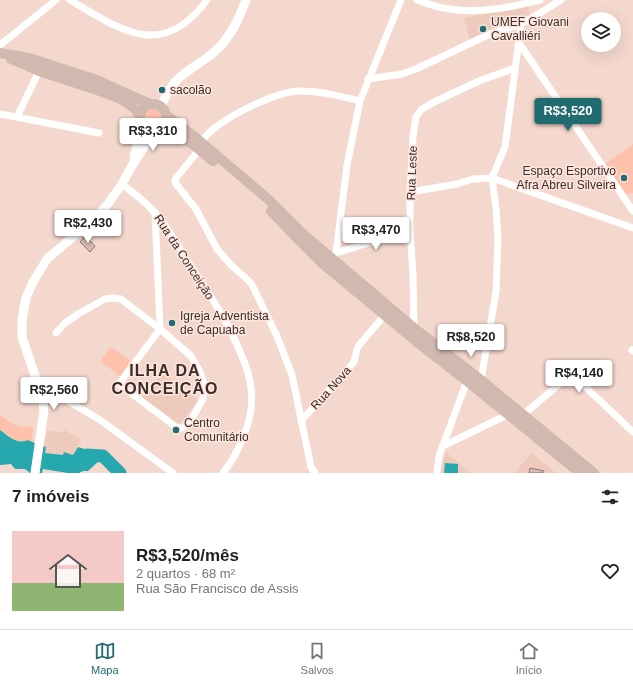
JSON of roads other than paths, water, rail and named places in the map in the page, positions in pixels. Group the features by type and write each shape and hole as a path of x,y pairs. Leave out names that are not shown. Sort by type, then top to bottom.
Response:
{"main road":[{"path":"0,54 39,71 116,97 135,109 146,127 173,132 189,142 200,146 269,200 302,233 335,257 414,328 481,380 594,473"},
{"path":"0,54 29,58 97,80 150,104 154,104 257,197 322,264 580,473"},
{"path":"142,121 141,114 143,109 150,104"},
{"path":"157,129 163,125 166,120 163,111"}],"street":[{"path":"0,44 56,0"},
{"path":"70,0 123,30 145,36 157,36 173,31 185,23 194,16 205,2 196,0"},
{"path":"163,111 168,93 175,82 186,72 215,52 231,32 239,18 246,0"},
{"path":"400,0 360,101 344,184 335,257 410,230"},
{"path":"417,0 449,9 472,11 499,8 540,0"},
{"path":"368,79 402,74 416,69 492,33 522,24 561,0"},
{"path":"481,380 496,292 498,238 492,178 505,146 522,24"},
{"path":"519,43 633,211"},
{"name":"Rua Leste","path":"414,328 410,192 414,127 418,115 421,110 434,102 479,81 515,68"},
{"path":"17,118 39,71"},
{"path":"310,471 292,375 278,336 249,281 231,265 217,249 196,209 175,181 215,127 235,114 277,96 298,91 322,92 360,101"},
{"path":"0,114 99,133"},
{"path":"133,164 142,121"},
{"path":"35,473 44,411 43,399 22,337 22,322 26,298 33,282 48,258 95,218 107,205 157,129"},
{"path":"410,192 457,184 473,179 492,178 633,228"},
{"name":"Rua da Conceição","path":"122,184 155,212 167,228 234,336 248,371 252,389 252,405 248,424 236,454 223,473"},
{"path":"56,333 65,323 105,299 121,299 160,329 191,356 199,370 204,383 203,399 189,424 182,428 176,428 119,384 160,329 155,212"},
{"name":"Rua Nova","path":"301,421 354,362 356,349 385,315"},
{"path":"523,415 565,379 572,377 576,378 633,432"},
{"path":"437,473 439,456 467,381"},
{"path":"38,383 100,420 173,473"},
{"path":"443,446 507,415"}],"water":[{"path":"0,430 16,441 28,440 46,447 45,453 63,455 64,452 73,455 78,447 104,455 88,471 68,473 43,469 42,473 30,473 25,469 15,469 11,464 0,465"},
{"path":"445,463 458,464 458,473 444,473"}],"waterway":[{"path":"87,455 103,456 120,473"}],"place":[{"name":"UMEF Giovani Cavalliéri","path":"483,29"},
{"name":"sacolão","path":"162,90"},
{"name":"Espaço Esportivo Afra Abreu Silveira","path":"624,178"},
{"name":"Igreja Adventista de Capuaba","path":"172,323"},
{"name":"Centro Comunitário","path":"176,430"}],"district":[{"name":"ILHA DA CONCEIÇÃO","path":"165,379"}]}
